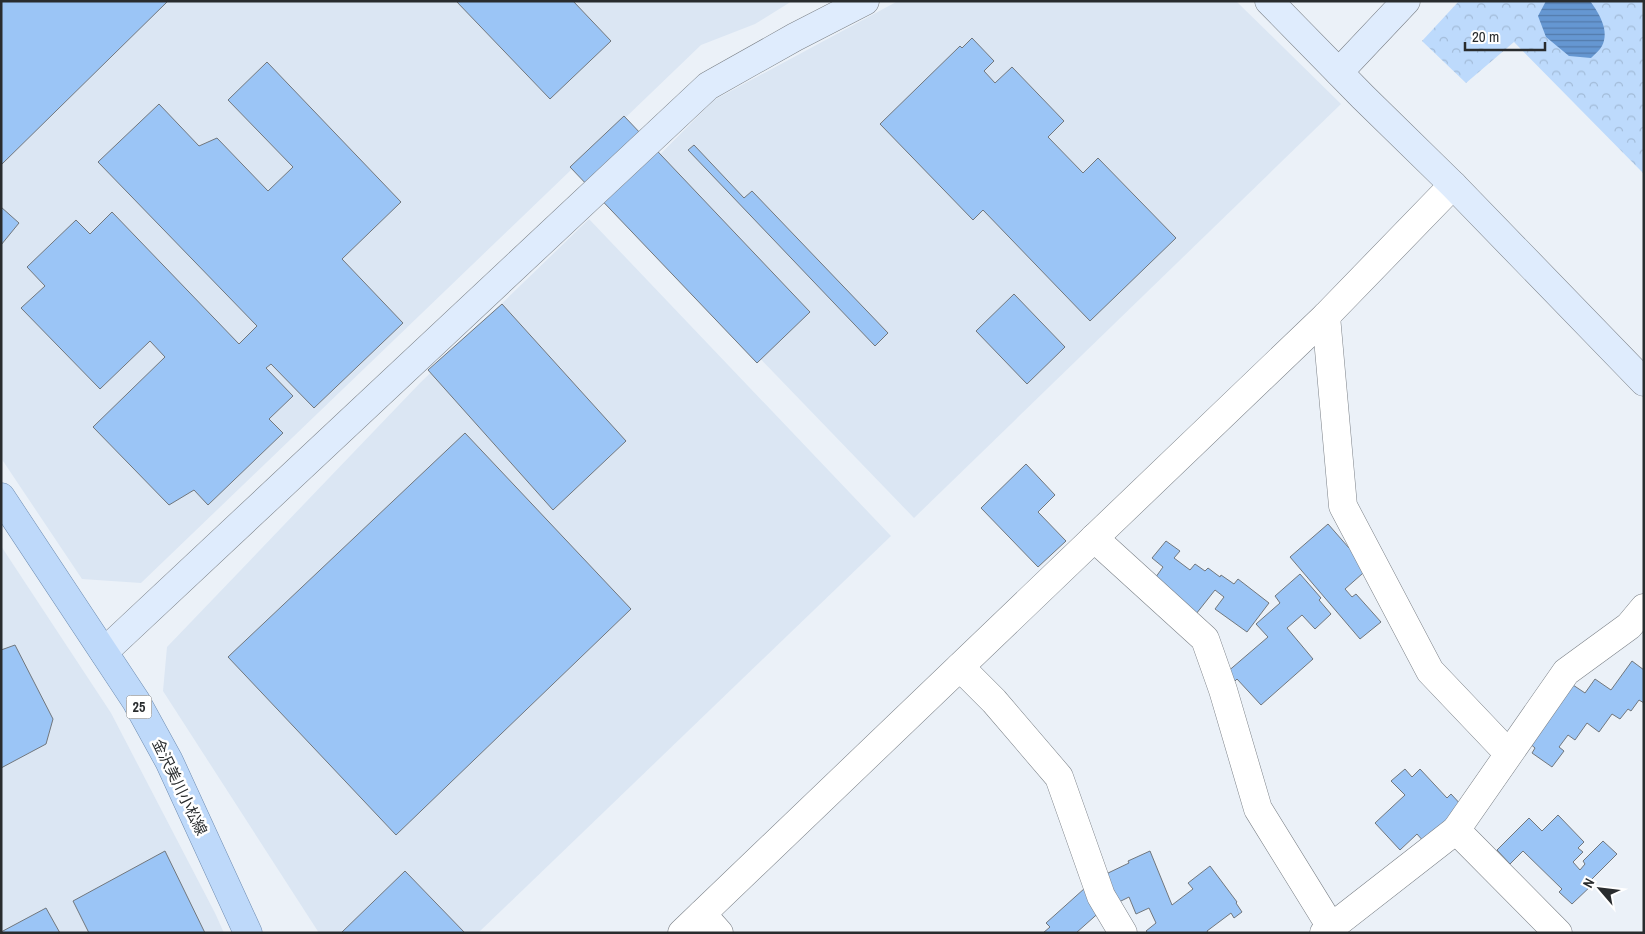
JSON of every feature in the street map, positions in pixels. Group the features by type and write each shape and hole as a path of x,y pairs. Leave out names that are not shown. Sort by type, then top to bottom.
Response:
{"main road":[{"name":"金沢美川小松線","path":"1,497 136,701 169,760 248,933"}],"street":[{"path":"104,652 708,86 795,37 865,1"},
{"path":"1269,1 1454,185 1644,382"},
{"path":"1339,72 1406,1"},
{"path":"682,933 710,923 960,667 1326,316 1454,185"},
{"path":"1326,316 1342,506 1430,672 1508,753"},
{"path":"1094,538 1205,639 1223,690 1258,809 1327,930 1456,830 1566,672 1639,626"},
{"path":"960,667 994,701 1058,777 1101,896 1123,933"},
{"path":"1456,830 1558,933"}],"shaded area":[{"path":"1,1 792,1 755,24 701,45 141,583 82,579 1,458"},
{"path":"898,1 1236,1 1341,104 914,518 611,204 714,100"},
{"path":"589,219 891,536 478,933 319,933 163,691 167,647 420,383"},
{"path":"1,546 111,713 224,933 1,933"}],"green space":[{"path":"1459,1 1642,1 1644,34 1644,174 1514,42 1466,83 1422,41"}],"water":[{"path":"1546,1 1590,1 1600,17 1605,34 1602,46 1591,58 1569,56 1546,37 1538,16"}],"building":[{"path":"1,1 168,1 1,165"},
{"path":"456,1 573,1 611,41 550,99"},
{"path":"972,38 994,61 984,71 995,83 1012,67 1064,121 1048,137 1083,173 1098,158 1176,238 1090,321 983,210 973,220 880,124 960,46 962,48"},
{"path":"267,62 401,202 342,259 403,323 314,408 271,364 266,368 293,396 269,419 283,433 208,505 194,490 169,505 93,427 165,357 150,341 100,389 21,308 45,286 27,267 76,220 90,234 112,212 239,344 257,326 98,162 159,104 199,146 217,138 268,191 293,167 228,100"},
{"path":"624,116 810,312 757,363 570,167"},
{"path":"694,145 744,198 752,191 888,333 875,346 688,150"},
{"path":"1,207 19,223 1,245"},
{"path":"1014,294 1065,347 1027,384 976,331"},
{"path":"502,304 626,441 553,510 428,370"},
{"path":"465,433 631,609 396,835 228,657"},
{"path":"1026,464 1055,495 1038,512 1066,541 1038,567 981,508"},
{"path":"1328,524 1349,548 1352,545 1371,566 1345,589 1352,597 1356,594 1381,622 1360,639 1290,557"},
{"path":"1166,541 1180,551 1174,558 1190,570 1195,564 1205,571 1208,568 1234,584 1238,579 1269,603 1247,632 1215,609 1224,597 1215,590 1196,614 1153,581 1163,567 1152,558"},
{"path":"1300,574 1321,598 1319,600 1331,614 1315,629 1302,615 1287,628 1313,659 1261,705 1237,679 1234,682 1226,673 1268,637 1256,624 1280,603 1275,596"},
{"path":"15,645 53,719 46,744 1,768 1,650"},
{"path":"1632,661 1644,670 1644,703 1639,700 1631,711 1628,709 1620,719 1612,714 1599,732 1587,723 1575,740 1568,735 1559,747 1564,751 1552,767 1532,753 1535,748 1528,742 1570,683 1585,693 1595,679 1611,690"},
{"path":"1405,769 1412,777 1420,769 1447,798 1451,794 1464,808 1425,843 1417,834 1400,850 1375,823 1405,795 1391,781"},
{"path":"1558,815 1584,842 1578,848 1583,852 1573,862 1580,870 1585,864 1583,861 1603,841 1617,854 1591,880 1594,883 1572,904 1559,892 1562,889 1523,851 1510,864 1497,850 1529,818 1542,831"},
{"path":"165,851 205,933 89,933 73,901"},
{"path":"1150,851 1172,905 1193,889 1188,883 1210,866 1237,902 1242,912 1234,918 1231,913 1207,931 1208,933 1148,933 1146,931 1156,923 1149,908 1136,914 1129,897 1119,902 1106,874"},
{"path":"405,871 465,933 341,933"},
{"path":"1085,888 1103,909 1076,933 1043,933 1050,927 1046,923"},
{"path":"46,908 60,933 1,933 1,932"}]}
